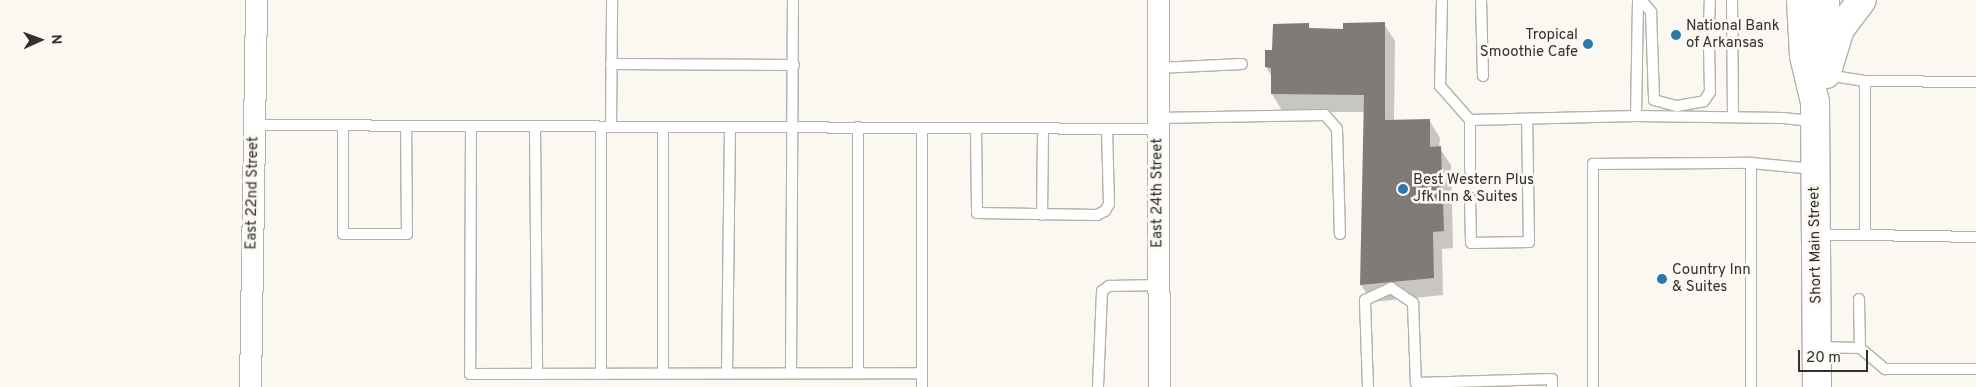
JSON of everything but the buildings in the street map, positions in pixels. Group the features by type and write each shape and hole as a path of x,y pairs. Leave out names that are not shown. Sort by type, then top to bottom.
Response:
{"street":[{"name":"East 22nd Street","path":"250,387 256,0"},
{"name":"East 24th Street","path":"1158,0 1159,387"},
{"path":"1801,0 1804,56 1814,112"},
{"path":"1825,0 1826,74"},
{"path":"1814,112 1840,29 1862,0"},
{"name":"Short Main Street","path":"1814,112 1817,387"}],"lane":[{"path":"601,374 606,127 612,64 612,0"},
{"path":"791,373 794,127 793,0"},
{"path":"1442,0 1440,86 1470,120 1470,170"},
{"path":"1481,0 1482,76"},
{"path":"1639,0 1651,12 1654,100 1677,106 1704,101 1710,92 1709,43"},
{"path":"1636,116 1639,0"},
{"path":"1709,25 1710,0"},
{"path":"1732,0 1733,117"},
{"path":"612,64 794,65"},
{"path":"1158,68 1242,64"},
{"path":"1826,74 1865,81 1976,82"},
{"path":"1865,81 1865,235"},
{"path":"1470,120 1636,116 1733,117 1814,112"},
{"path":"254,126 1108,129 1158,123 1325,115 1337,129 1340,234"},
{"path":"1470,198 1471,243 1529,242 1527,118"},
{"path":"343,126 343,234 407,234 406,126"},
{"path":"471,126 470,374 922,373"},
{"path":"534,127 536,374"},
{"path":"663,127 664,374"},
{"path":"727,374 730,127"},
{"path":"858,128 858,373"},
{"path":"922,128 922,387"},
{"path":"976,128 976,213 1097,215 1105,211 1108,204 1108,129"},
{"path":"1042,214 1043,128"},
{"path":"1750,387 1751,163"},
{"path":"1593,387 1594,164 1751,163 1815,169"},
{"path":"1816,235 1976,237"},
{"path":"1098,387 1102,291 1109,286 1159,285"},
{"path":"1368,387 1365,300 1391,288 1413,303 1416,383 1552,383"},
{"path":"1860,299 1860,348"},
{"path":"1816,347 1860,348 1885,369 1976,369"}],"place":[{"name":"National Bank of Arkansas","path":"1676,35"},
{"name":"Tropical Smoothie Cafe","path":"1588,44"},
{"name":"Best Western Plus Jfk Inn & Suites","path":"1403,189"},
{"name":"Country Inn & Suites","path":"1662,279"}]}
